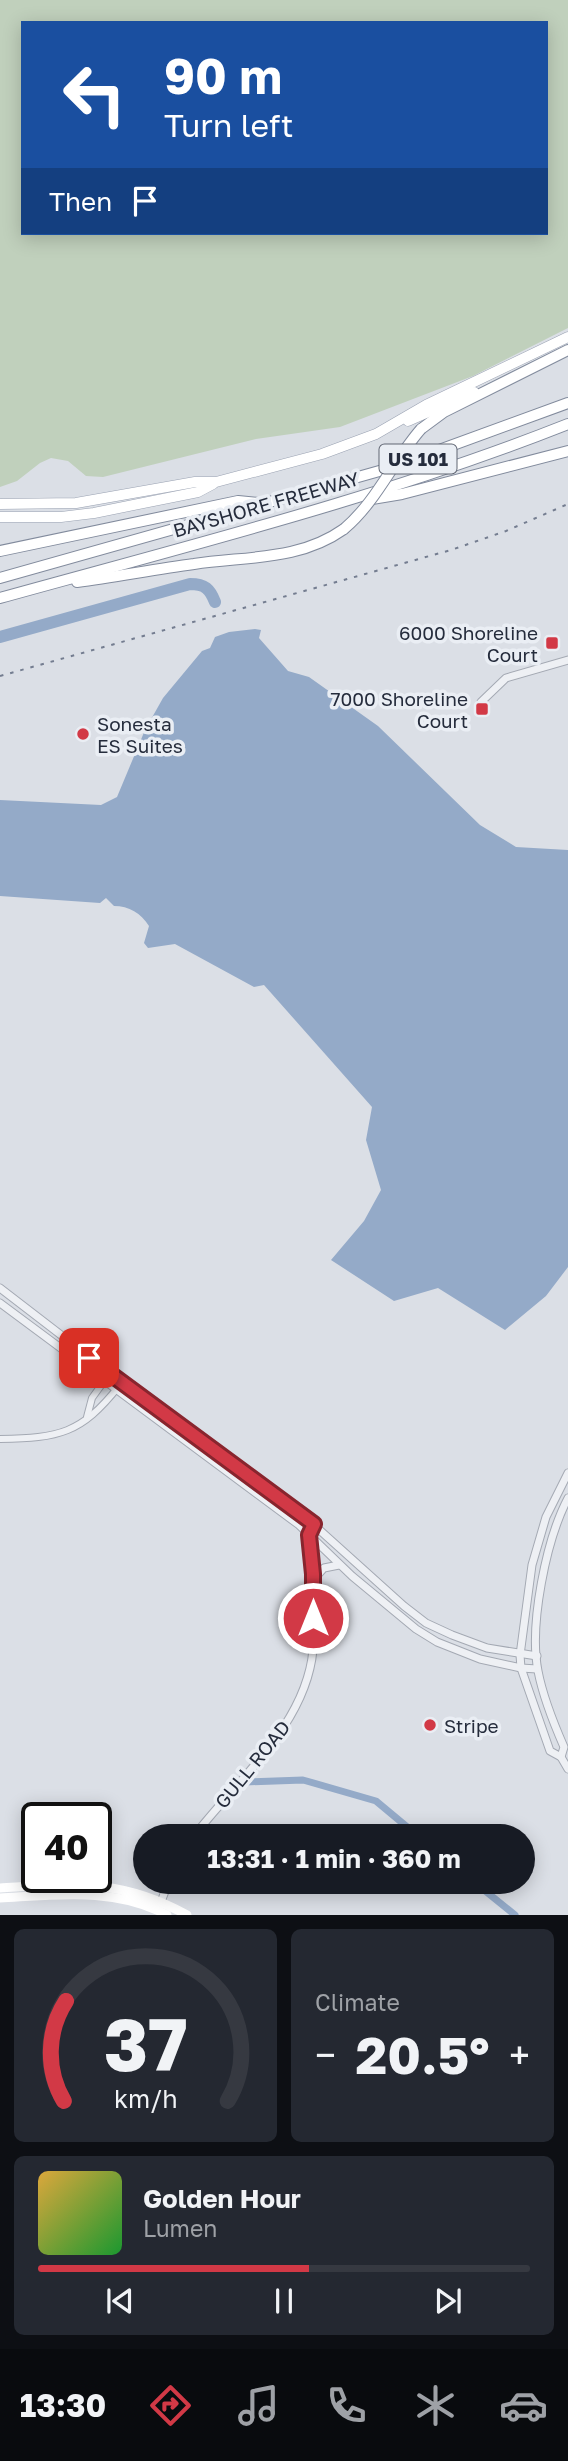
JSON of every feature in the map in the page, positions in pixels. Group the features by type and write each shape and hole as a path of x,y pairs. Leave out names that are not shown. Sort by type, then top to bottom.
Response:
{"highway":[{"path":"43,586 216,561 286,554 317,545 344,529 367,506 421,429 444,412 568,348"},
{"name":"BAYSHORE FREEWAY","path":"0,578 390,468 568,403"},
{"name":"BAYSHORE FREEWAY","path":"0,598 348,501 435,473 568,424"},
{"path":"348,501 402,494 568,451"},
{"path":"0,551 238,501 264,504"}],"main road":[{"path":"388,428 426,405 568,337"},
{"path":"0,517 93,513 198,492 216,482 322,454 465,396 568,348"},
{"path":"0,504 76,503 195,482 216,482"},
{"path":"0,1888 82,1884 107,1886 162,1909"},
{"path":"0,1898 106,1896 187,1915"}],"street":[{"path":"481,702 506,678 568,660"},
{"path":"0,1288 314,1524 426,1623 468,1642 520,1655 537,1656"},
{"path":"0,1303 262,1497 405,1621 437,1642 480,1660 520,1668 537,1668"},
{"path":"87,1417 92,1398 110,1373"},
{"path":"0,1439 42,1438 78,1426 87,1417 95,1414 122,1382"},
{"path":"568,1473 546,1517 532,1564 520,1655 520,1668 550,1751 561,1757 568,1769"},
{"path":"561,1757 564,1747 548,1711 537,1668 537,1623 551,1538 568,1498"},
{"name":"GULL ROAD","path":"204,1824 279,1733 296,1709 307,1680 313,1651 313,1580 309,1535 314,1524"},
{"path":"541,1534 551,1538"},
{"path":"313,1580 324,1567 339,1565"}],"green space":[{"path":"0,0 568,0 568,328 473,376 340,427 256,439 103,477 86,476 68,461 51,458 17,481 0,487"}],"water":[{"path":"261,630 259,638 288,671 309,677 378,726 480,825 516,847 568,850 568,1267 546,1296 505,1330 438,1288 394,1301 331,1260 364,1221 381,1190 366,1140 372,1107 264,985 254,987 175,944 148,948 144,943 149,926 146,921 134,911 114,906 106,898 100,903 0,896 0,800 101,805 117,797 145,730 163,698 202,651 210,648 215,637 229,632"}],"waterway":[{"path":"0,637 190,584 206,588 215,602"},
{"path":"239,1786 245,1782 303,1780 376,1801 404,1824"},
{"path":"489,1894 515,1915"}],"railway":[{"path":"0,676 451,550 506,531 568,504"}],"place":[{"name":"6000 Shoreline Court","path":"552,643"},
{"name":"7000 Shoreline Court","path":"482,709"},
{"name":"Sonesta ES Suites","path":"83,734"},
{"name":"Stripe","path":"430,1725"}],"route":[{"path":"89,1358 314,1524 309,1535 312,1552 313,1618"}]}
